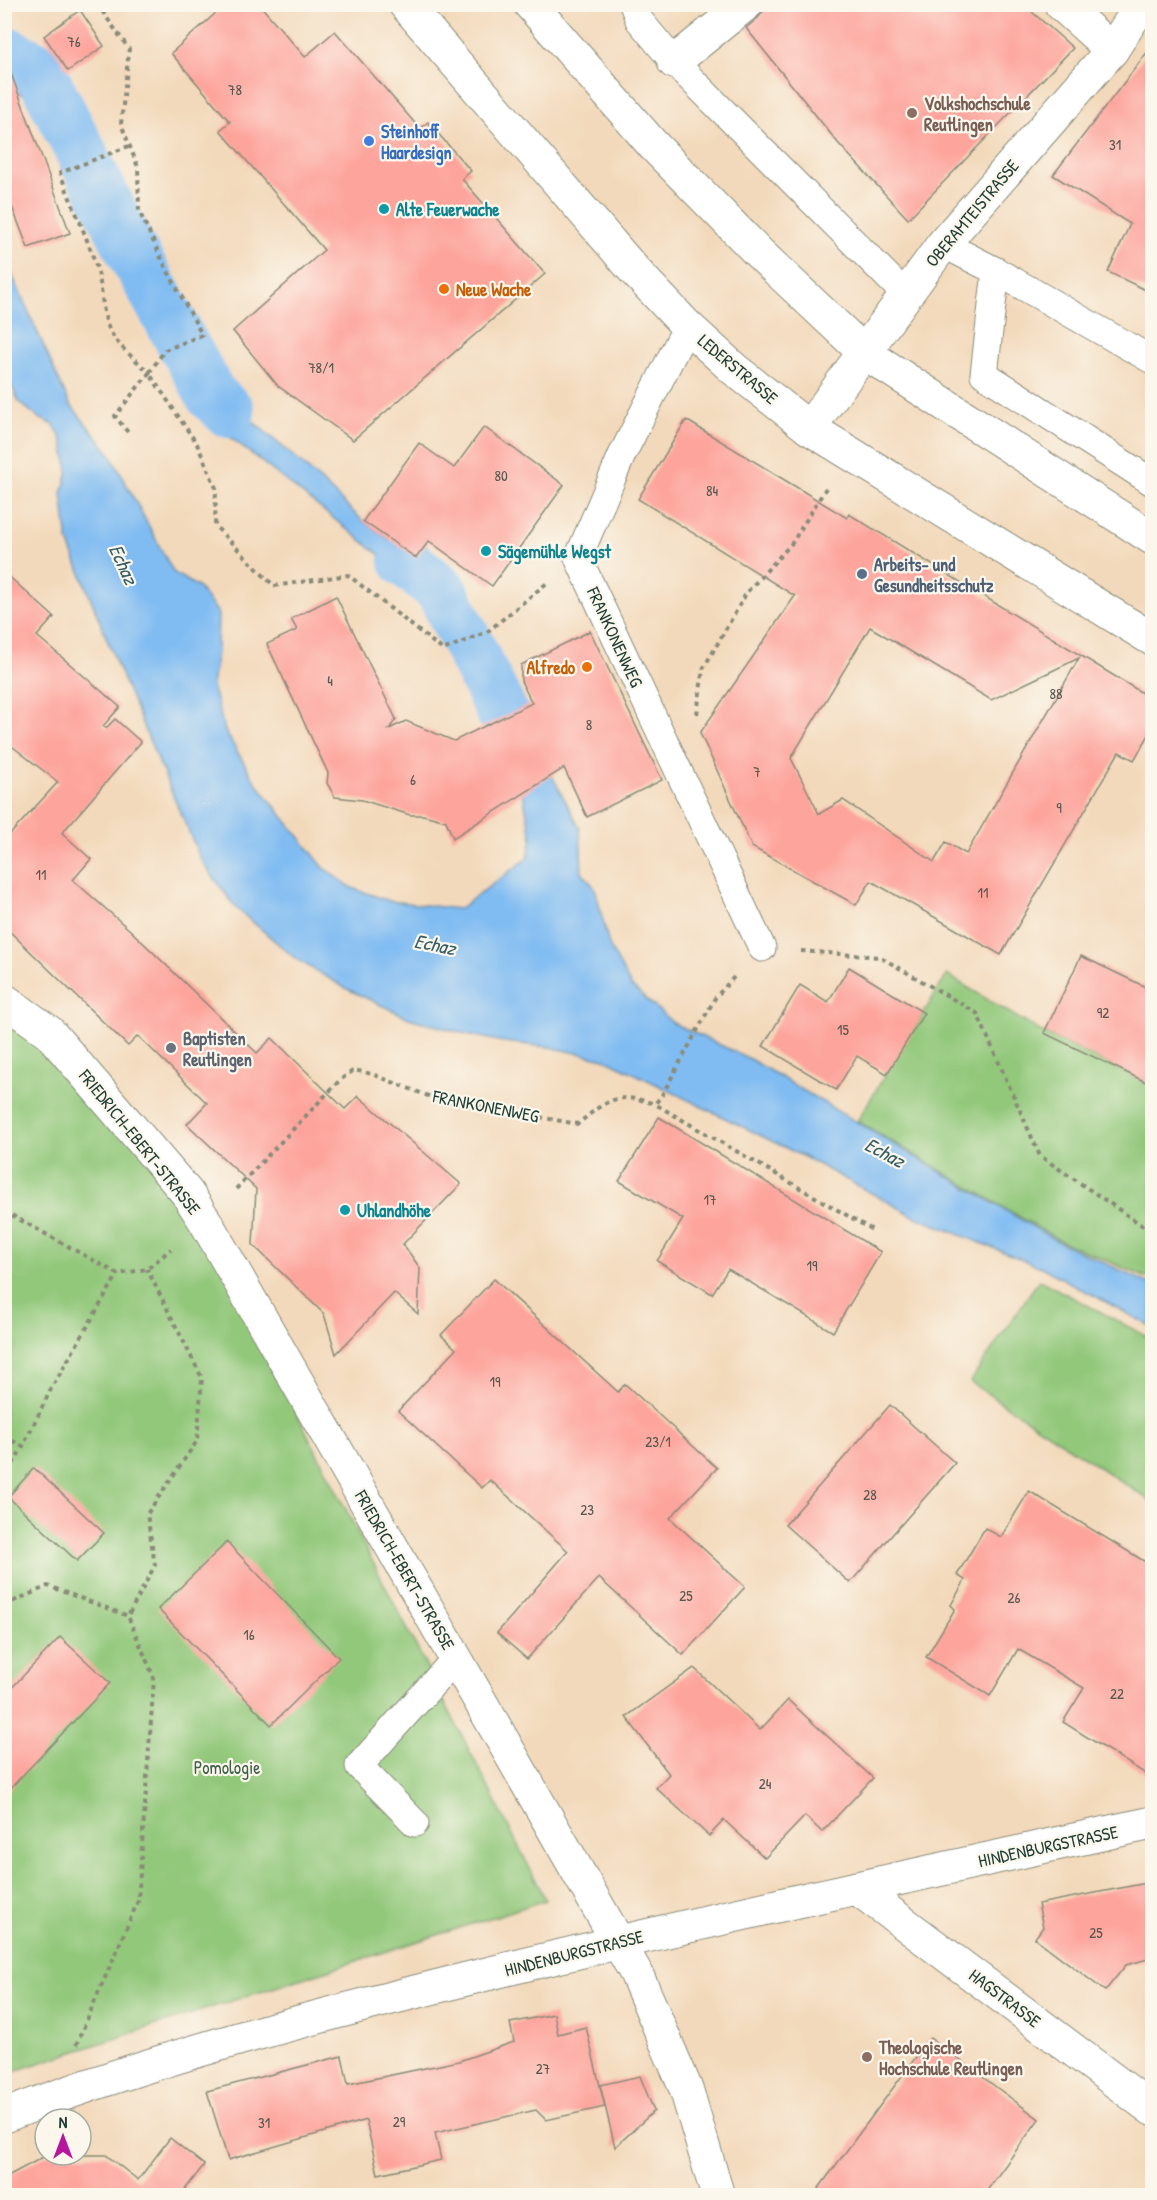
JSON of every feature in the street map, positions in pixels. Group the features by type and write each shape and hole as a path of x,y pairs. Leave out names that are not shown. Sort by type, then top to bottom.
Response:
{"street":[{"name":"LEDERSTRASSE","path":"405,4 634,270 687,326 734,369 810,428 1152,639"},
{"path":"530,4 654,146 760,254 865,353 1152,538"},
{"path":"675,62 746,4"},
{"path":"1061,4 1112,50"},
{"name":"OBERAMTEISTRASSE","path":"810,428 943,244 1112,50 1142,4"},
{"name":"FRIEDRICH-EBERT-STRASSE","path":"4,1000 49,1032 187,1193 204,1221 619,1941 654,2011 686,2089 718,2196"},
{"name":"HINDENBURGSTRASSE","path":"4,2116 163,2060 391,1997 619,1941 1152,1823"},
{"name":"HAGSTRASSE","path":"857,1888 1152,2109"}],"lane":[{"path":"633,4 639,20 675,62 906,295"},
{"path":"943,244 996,271 1152,360"},
{"path":"996,271 984,374 1152,482"},
{"path":"578,558 622,455 687,326"},
{"name":"FRANKONENWEG","path":"578,558 762,948"},
{"path":"415,1823 359,1766 456,1658"}],"path":[{"path":"97,4 129,50 121,124 138,167 139,211 163,262 202,334 165,350 115,416 130,435"},
{"path":"129,146 60,173 97,268 103,292 104,318 114,339 149,373 197,444 216,488 215,526 274,586 348,575 442,650 487,632 578,558"},
{"path":"670,755 699,712 703,669 747,592 792,543 849,452"},
{"path":"762,948 880,957 977,1013 1040,1156 1152,1232"},
{"path":"715,998 655,1104 874,1231"},
{"name":"FRANKONENWEG","path":"248,1177 340,1080 354,1070 372,1074 436,1099 578,1124 601,1105 625,1096 655,1104"},
{"path":"4,1211 118,1275 147,1269 204,1221"},
{"path":"128,1616 155,1565 147,1514 197,1441 202,1378 147,1269"},
{"path":"4,1480 51,1389 118,1275"},
{"path":"4,1437 23,1446"},
{"path":"4,1600 14,1601 48,1586 128,1616 154,1678 138,1901 54,2098"}],"green space":[{"path":"947,975 1043,1033 1152,1085 1152,1280 1059,1240 857,1121"},
{"name":"Pomologie","path":"4,1005 185,1195 546,1900 5,2074"},
{"path":"1039,1280 1152,1339 1152,1502 970,1382"}],"water":[{"path":"4,24 11,37 45,60 67,92 85,141 62,151 47,121 34,104 26,97 5,89"},
{"path":"104,169 128,229 153,280 185,325 158,337 132,299 78,181"},
{"name":"Echaz","path":"4,252 69,403 109,452 174,573 198,587 218,613 217,651 212,686 225,731 254,780 324,868 352,888 390,901 459,909 528,858 532,838 520,780 539,752 580,828 582,872 595,888 609,945 631,986 673,1023 750,1059 1057,1241 1152,1285 1152,1327 1041,1267 916,1217 806,1158 605,1059 549,1047 503,1042 409,1018 347,989 296,959 235,907 201,860 122,677 68,541 62,494 68,471 63,442 54,425 39,418 19,402 5,372"},
{"path":"200,348 219,392 308,469 363,521 446,576 468,606 436,621 424,598 408,577 212,423 194,401 173,359"},
{"path":"494,658 526,728 501,738 467,669"}],"building":[{"name":"Alte Feuerwache","path":"226,4 259,4 305,57 335,31 420,129 428,122 471,171 462,179 545,274 353,440 278,386 233,331 324,250 220,130 230,122 171,53"},
{"name":"Volkshochschule Reutlingen","path":"769,4 1023,4 1073,48 908,219 838,143 746,28"},
{"path":"80,10 104,46 68,71 44,36"},
{"path":"1152,46 1152,293 1108,272 1130,224 1053,175"},
{"path":"9,68 70,233 28,248 4,186 4,69"},
{"path":"686,420 847,518 849,514 1152,699 1152,730 1134,760 1119,752 1001,955 871,881 856,905 752,847 700,733 795,596 638,499","holes":["870,627 991,700 1079,658 966,854 946,842 934,862 843,800 819,814 791,758"]},
{"path":"484,427 564,485 492,586 429,541 416,558 363,521 419,443 454,468"},
{"path":"4,572 54,617 37,636 120,707 103,726 106,728 115,719 141,742 62,833 91,859 73,880 131,931 257,1053 272,1038 345,1109 358,1096 461,1184 403,1244 420,1268 418,1314 394,1293 336,1354 324,1314 253,1245 256,1189 187,1124 207,1103 138,1036 128,1046 4,926 4,841 58,782 4,740"},
{"path":"336,596 396,719 389,729 406,721 454,741 532,703 521,681 521,665 590,631 662,780 587,817 564,768 453,838 446,821 423,815 410,815 362,800 335,797 327,783 328,773 267,644 297,630 291,619"},
{"path":"1081,956 1152,990 1152,1085 1044,1033"},
{"path":"849,967 924,1013 887,1074 857,1056 836,1090 763,1046 800,985 828,1002"},
{"path":"659,1117 881,1252 833,1332 728,1269 712,1294 657,1261 683,1219 619,1181"},
{"path":"494,1279 618,1392 625,1384 717,1468 670,1518 745,1587 683,1655 599,1578 527,1659 497,1633 568,1551 490,1480 482,1488 398,1411 456,1349 441,1335"},
{"path":"890,1405 955,1463 850,1583 785,1525"},
{"path":"34,1468 104,1533 77,1561 8,1497"},
{"path":"1029,1491 1152,1566 1152,1778 1063,1722 1084,1688 1018,1649 990,1696 926,1657 955,1609 951,1605 965,1580 957,1575 985,1528 1001,1537"},
{"path":"227,1542 339,1658 271,1725 158,1609"},
{"path":"60,1637 110,1683 4,1795 4,1696"},
{"path":"694,1668 760,1730 788,1700 873,1778 822,1832 805,1816 765,1858 724,1820 709,1836 656,1788 669,1774 626,1717"},
{"path":"1152,1882 1152,1958 1126,1965 1105,1991 1035,1938 1043,1927 1038,1904"},
{"path":"554,2014 558,2034 586,2027 605,2107 546,2120 536,2110 435,2133 441,2160 378,2174 366,2120 228,2160 207,2091 342,2056 348,2084 459,2061 514,2042 510,2023"},
{"path":"930,2038 1039,2119 983,2196 813,2196"},
{"path":"640,2076 654,2111 615,2147 600,2085"},
{"path":"170,2138 204,2165 180,2196 4,2196 4,2178 33,2162 33,2167 93,2167 93,2155 106,2155 138,2180"}],"waterway":[{"path":"4,51 38,68 130,248 211,395 229,412"},
{"path":"405,561 441,590 510,728"}],"place":[{"name":"Volkshochschule Reutlingen","path":"912,113"},
{"name":"Steinhoff Haardesign","path":"369,141"},
{"name":"Alte Feuerwache","path":"384,209"},
{"name":"Neue Wache","path":"444,289"},
{"name":"Sägemühle Wegst","path":"486,551"},
{"name":"Arbeits- und Gesundheitsschutz","path":"862,574"},
{"name":"Alfredo","path":"587,667"},
{"name":"Baptisten Reutlingen","path":"171,1048"},
{"name":"Uhlandhöhe","path":"345,1210"},
{"name":"Theologische Hochschule Reutlingen","path":"867,2057"}]}
